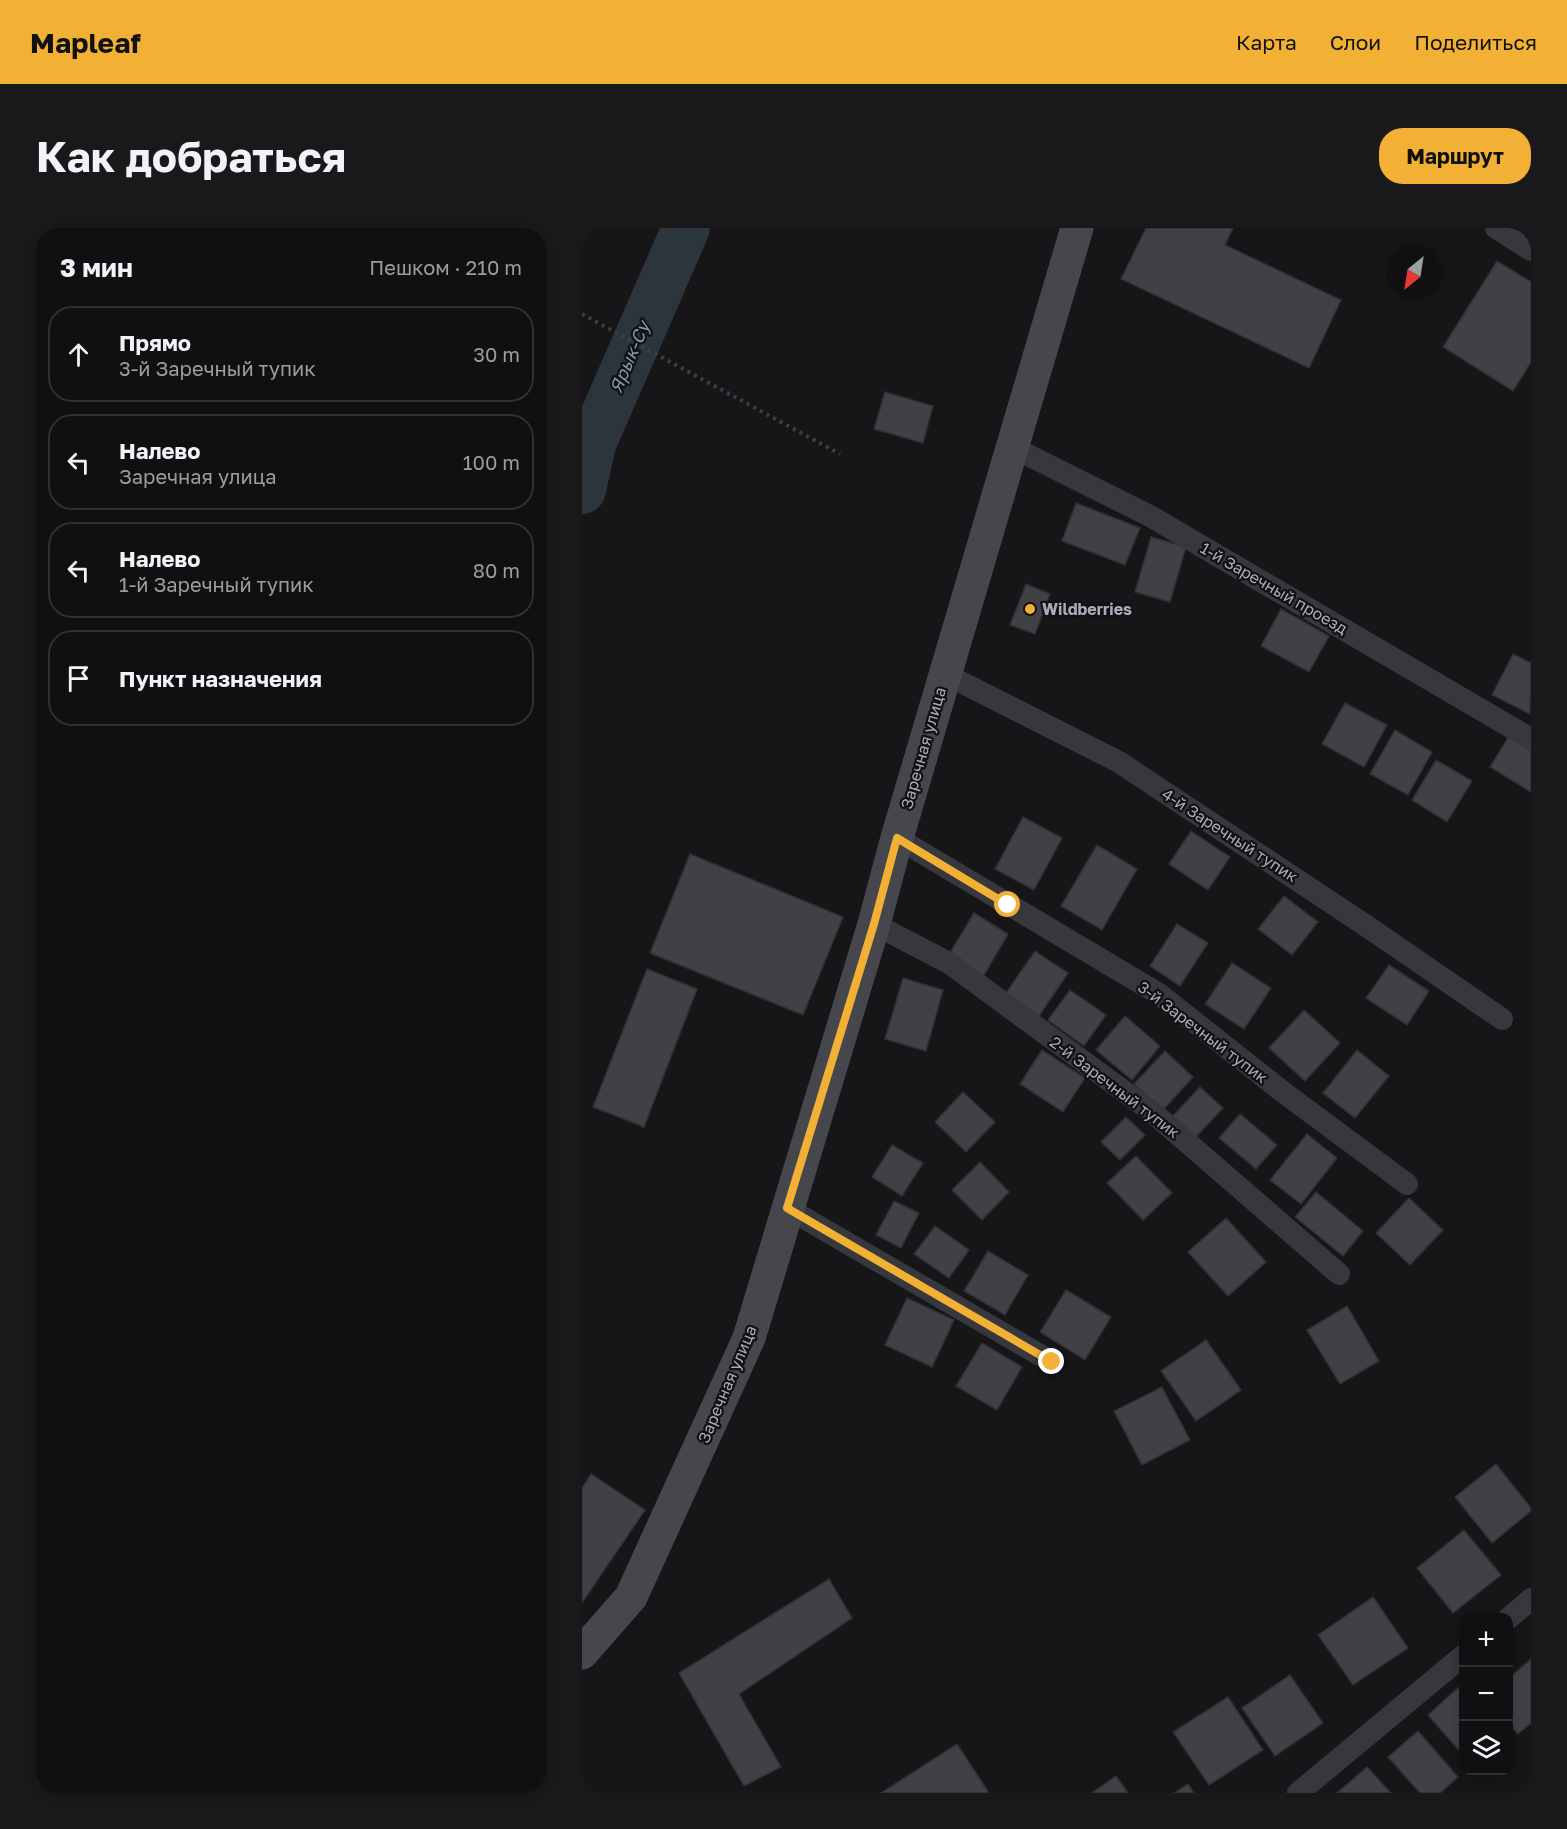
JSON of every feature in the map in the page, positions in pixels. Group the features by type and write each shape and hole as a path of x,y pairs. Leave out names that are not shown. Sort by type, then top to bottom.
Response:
{"main road":[{"name":"Заречная улица","path":"582,1653 631,1596 749,1338 874,924 897,838 1077,228"}],"street":[{"path":"1496,228 1531,250"},
{"name":"1-й Заречный проезд","path":"1012,447 1150,516 1531,739"},
{"name":"4-й Заречный тупик","path":"945,674 1119,762 1502,1019"},
{"name":"3-й Заречный тупик","path":"897,838 1159,994 1283,1092 1407,1184"},
{"name":"2-й Заречный тупик","path":"874,924 949,963 1151,1111 1339,1274"},
{"path":"787,1208 1052,1362"},
{"path":"1513,1615 1530,1603"},
{"path":"1298,1793 1459,1659"}],"path":[{"path":"582,314 840,454"}],"building":[{"path":"1146,228 1233,228 1225,245 1341,300 1309,368 1121,279"},
{"path":"1497,261 1531,282 1531,362 1513,391 1443,347"},
{"path":"885,392 933,406 923,443 874,429"},
{"path":"1076,503 1140,528 1125,565 1062,541"},
{"path":"1151,537 1186,547 1170,602 1135,592"},
{"name":"Wildberries","path":"1026,584 1050,594 1035,634 1010,625"},
{"path":"1281,609 1329,636 1309,672 1261,646"},
{"path":"1513,654 1531,663 1530,714 1492,695"},
{"path":"1345,703 1387,725 1364,767 1322,744"},
{"path":"1395,730 1432,752 1408,795 1370,774"},
{"path":"1509,736 1531,750 1531,792 1490,767"},
{"path":"1436,760 1472,781 1447,822 1412,800"},
{"path":"1023,817 1062,838 1034,890 995,869"},
{"path":"1191,831 1230,857 1208,890 1169,864"},
{"path":"1097,845 1137,869 1102,930 1061,906"},
{"path":"690,854 843,917 803,1015 650,953"},
{"path":"1284,896 1318,922 1292,955 1258,929"},
{"path":"974,913 1008,934 983,977 948,956"},
{"path":"1177,924 1208,943 1180,986 1150,966"},
{"path":"1035,951 1068,973 1039,1016 1006,993"},
{"path":"1232,963 1271,988 1244,1029 1205,1004"},
{"path":"1389,965 1429,991 1407,1025 1366,998"},
{"path":"647,969 697,989 644,1127 593,1107"},
{"path":"903,978 943,990 926,1051 885,1039"},
{"path":"1070,990 1106,1015 1084,1046 1048,1020"},
{"path":"1304,1010 1340,1043 1305,1081 1269,1048"},
{"path":"1125,1016 1160,1046 1132,1080 1096,1050"},
{"path":"1042,1050 1085,1078 1063,1112 1020,1084"},
{"path":"1357,1050 1389,1076 1355,1118 1323,1093"},
{"path":"1165,1051 1193,1077 1163,1110 1134,1084"},
{"path":"1200,1087 1223,1108 1195,1138 1172,1117"},
{"path":"963,1092 995,1122 966,1152 935,1122"},
{"path":"1240,1114 1277,1145 1256,1169 1219,1138"},
{"path":"1126,1117 1145,1135 1120,1160 1101,1142"},
{"path":"1307,1134 1337,1158 1301,1204 1270,1180"},
{"path":"892,1145 923,1163 902,1196 872,1177"},
{"path":"1136,1156 1172,1193 1143,1220 1107,1183"},
{"path":"980,1162 1009,1192 982,1220 952,1190"},
{"path":"1316,1192 1363,1231 1343,1256 1295,1217"},
{"path":"1409,1198 1443,1230 1410,1265 1376,1233"},
{"path":"894,1201 919,1213 901,1248 876,1235"},
{"path":"1226,1218 1266,1262 1228,1296 1188,1252"},
{"path":"935,1226 969,1250 949,1278 914,1254"},
{"path":"988,1251 1028,1275 1005,1315 964,1291"},
{"path":"1066,1290 1111,1317 1085,1360 1040,1332"},
{"path":"907,1298 954,1320 932,1367 885,1345"},
{"path":"1347,1306 1379,1361 1340,1384 1307,1330"},
{"path":"1206,1340 1241,1390 1196,1421 1161,1371"},
{"path":"982,1343 1022,1367 997,1410 956,1386"},
{"path":"1162,1387 1190,1440 1142,1465 1114,1411"},
{"path":"1496,1464 1531,1511 1492,1543 1455,1497"},
{"path":"591,1474 645,1510 582,1603 582,1488"},
{"path":"1464,1530 1501,1575 1453,1613 1417,1568"},
{"path":"829,1579 852,1618 739,1694 781,1767 744,1786 679,1673"},
{"path":"1373,1597 1408,1648 1353,1685 1318,1635"},
{"path":"1531,1659 1531,1723 1518,1734 1513,1728 1513,1675"},
{"path":"1290,1675 1323,1723 1275,1756 1242,1708"},
{"path":"1459,1687 1459,1750 1428,1715"},
{"path":"1228,1697 1263,1750 1209,1785 1173,1732"},
{"path":"1418,1731 1458,1777 1440,1793 1420,1793 1388,1757"},
{"path":"957,1744 989,1793 881,1793"},
{"path":"1367,1767 1391,1793 1337,1793"},
{"path":"1116,1776 1128,1793 1092,1793"},
{"path":"1188,1784 1194,1793 1174,1793"}],"waterway":[{"name":"Ярык-Су","path":"582,490 592,444 686,228"}],"place":[{"name":"Wildberries","path":"1030,609"}],"route":[{"path":"1008,905 897,838 874,924 787,1208 1052,1362"}]}
